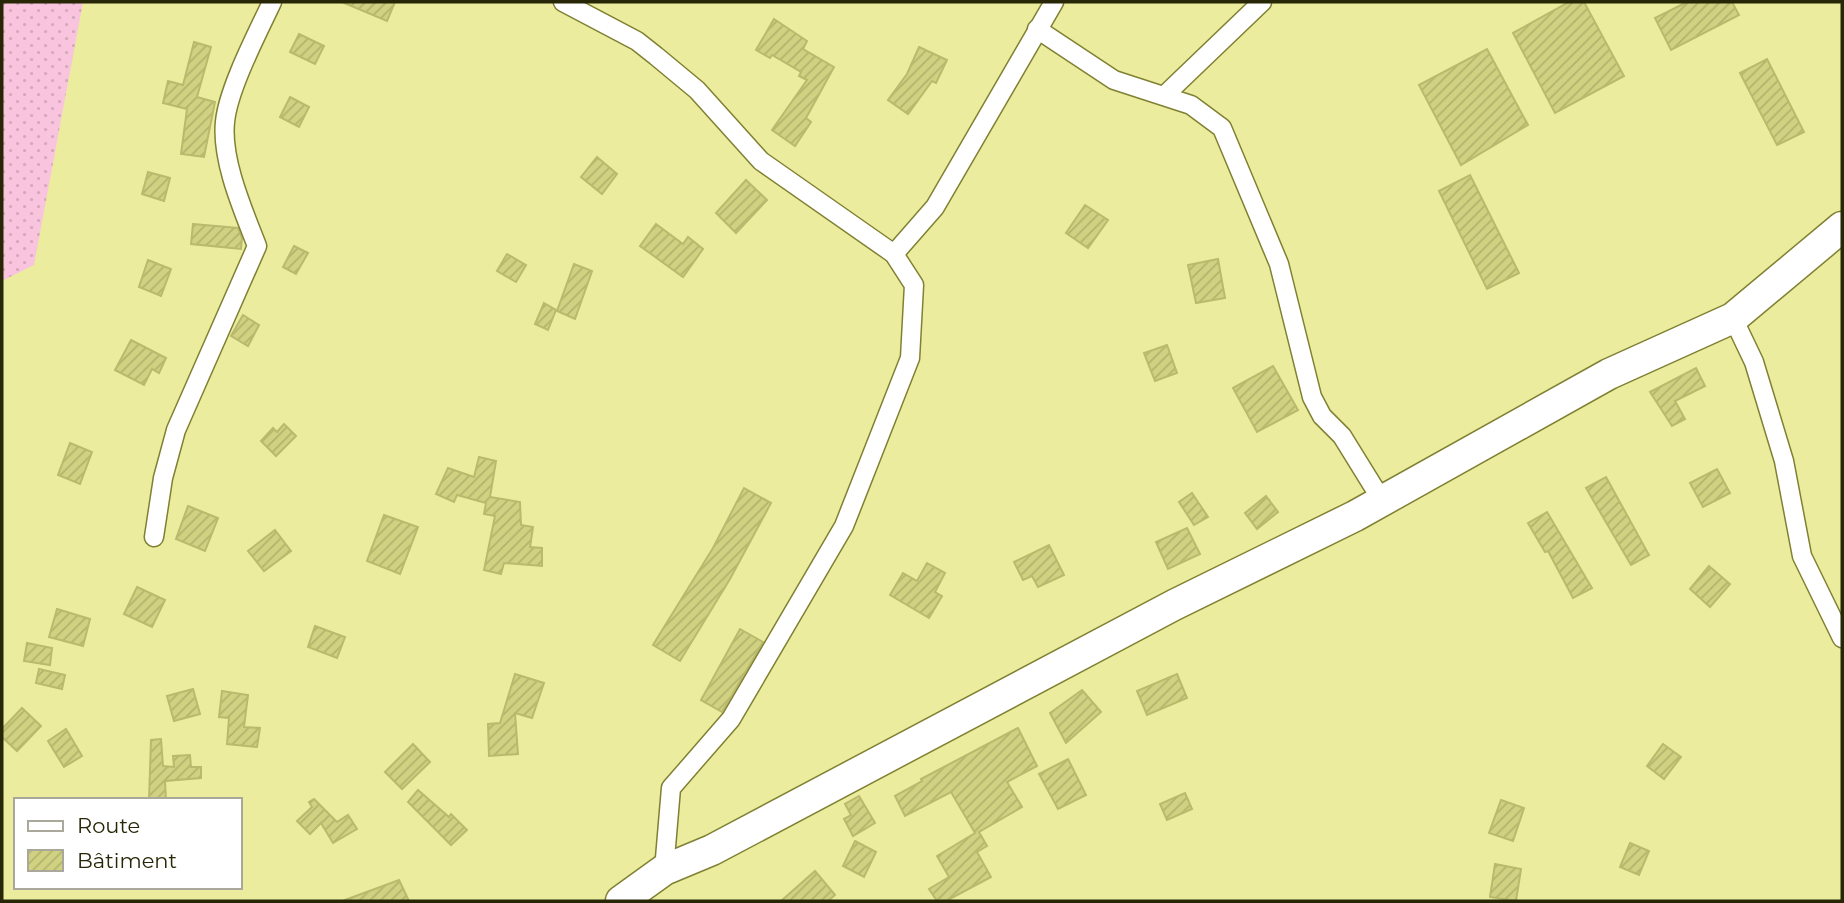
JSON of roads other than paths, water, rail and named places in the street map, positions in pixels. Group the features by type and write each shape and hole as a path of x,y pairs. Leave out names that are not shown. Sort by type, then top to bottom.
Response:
{"highway":[{"path":"621,901 664,870 712,850 1060,668 1174,605 1355,516 1381,499 1609,374 1733,318 1842,227"}],"street":[{"path":"154,537 163,478 176,430 257,246 236,193 225,121 246,56 272,2"},
{"path":"563,2 637,41 698,90 761,161 894,254 914,285 910,358 844,526 731,719 671,788 664,870"},
{"path":"894,254 935,206 1054,2"},
{"path":"1165,95 1262,2"},
{"path":"1037,29 1114,80 1192,105 1222,128 1279,264 1311,397 1317,408 1342,436 1381,499"},
{"path":"1733,318 1754,362 1784,461 1802,556 1842,638"}]}
